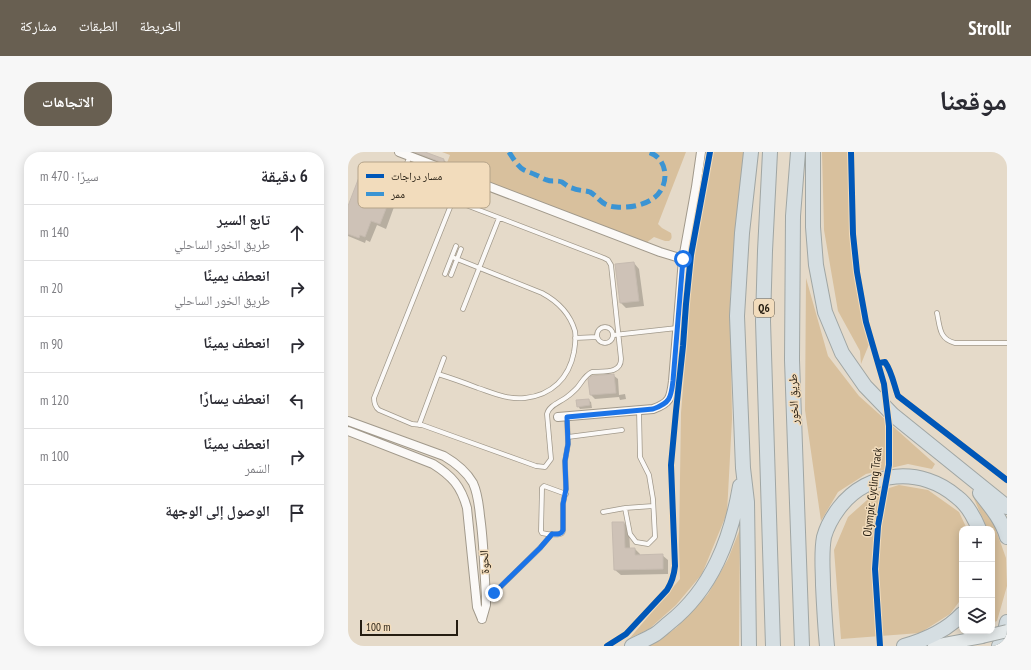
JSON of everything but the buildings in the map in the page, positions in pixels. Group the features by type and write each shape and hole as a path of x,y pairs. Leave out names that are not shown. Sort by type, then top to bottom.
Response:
{"highway":[{"path":"749,646 747,502 743,468 737,316 742,233 751,152"},
{"name":"Q6","path":"770,152 763,321 773,646"},
{"name":"طريق الخور","path":"798,152 793,216 792,360 802,646"},
{"path":"813,152 813,220 816,265 825,312 842,353 865,386 893,415 1007,507"},
{"path":"951,462 992,507 1007,537"},
{"path":"632,646 655,634 682,613 703,588 720,558 729,534 736,509 743,468"},
{"path":"826,646 822,558 824,537 832,517 845,500 862,486 882,478 902,476 922,478 941,485 958,497 971,512 978,526"},
{"path":"904,646 915,643 936,633 956,621 959,618"},
{"path":"999,646 1004,636 1007,622"}],"main road":[{"path":"934,646 1007,631"}],"street":[{"path":"399,152 426,162"},
{"path":"563,417 653,409 667,403 672,390 683,259 702,152"},
{"path":"490,187 660,252 683,259"},
{"name":"الحوة","path":"348,421 444,456 455,463 467,475 473,484 478,497 483,534 486,605 482,619 477,607 467,508 464,498 456,483 444,471 432,464 348,431"},
{"path":"476,597 486,596"}],"lane":[{"path":"408,162 410,156"},
{"path":"450,208 374,398 374,404 379,410 412,424 422,425 536,466 545,467 551,459 548,410 552,406 561,402 589,373 613,371 618,368 622,361 616,334 612,267 608,260 604,258 473,208"},
{"path":"464,309 499,218"},
{"path":"446,274 456,246"},
{"path":"451,275 461,249"},
{"path":"438,374 505,398 518,399 545,393 557,385 563,380 573,358 575,332 565,312 549,296 452,258"},
{"path":"937,313 941,333 951,342 1007,343"},
{"path":"602,327 611,329 616,334 611,342 605,344 600,342 597,337 598,331 602,327"},
{"path":"616,334 677,328"},
{"path":"575,338 597,337"},
{"path":"419,425 444,358"},
{"path":"625,508 630,534 636,542 648,544 655,537 653,506 649,475 640,457 639,410"},
{"path":"563,417 568,436 568,450 565,461 566,494 563,504 563,530 560,534 542,533 542,489 544,486 566,494"},
{"path":"568,436 622,430"},
{"path":"603,512 625,508 653,506"},
{"path":"486,596 494,593 540,548 552,534"}],"shaded area":[{"path":"442,152 686,152 658,224 671,233 672,237 669,241 665,241 654,237 646,243 490,183 490,162 447,162 450,155"},
{"path":"711,152 746,152 736,219 730,300 732,419 727,513 702,574 676,605 649,629 629,639 680,579 679,545 681,413 692,272"},
{"path":"822,152 852,152 856,261 870,342 861,364 860,351 838,311 824,230"},
{"path":"806,278 828,356 859,396 935,464 932,469 908,464 866,474 838,492 821,521 805,410"},
{"path":"899,485 928,490 959,512 966,526 959,526 959,602 950,614 920,633 841,639 834,550 848,517 876,492"},
{"path":"972,494 992,519 995,526 986,526"},
{"path":"995,527 1006,558 1007,586 997,621 995,622"},
{"path":"740,529 739,646 649,646 676,628 708,594 728,559"}],"marked path":[{"path":"509,152 518,165 524,170 549,181 560,181 574,189 590,192 607,205 621,207 635,206 650,201 663,187 665,180 663,166 655,155 648,152"}],"cycle path":[{"path":"607,646 626,634 667,590 674,573 671,465 691,255 710,152"},
{"name":"Olympic Cycling Track","path":"851,152 853,234 857,272 866,322 884,384 889,426 889,465 878,526 875,569 880,646"},
{"path":"879,363 885,362 891,374 898,396 1007,480"}],"route":[{"path":"494,593 540,548 552,534 560,534 563,530 563,504 566,494 565,456 568,450 567,417 653,409 667,403 672,390 673,381 683,259"}]}
